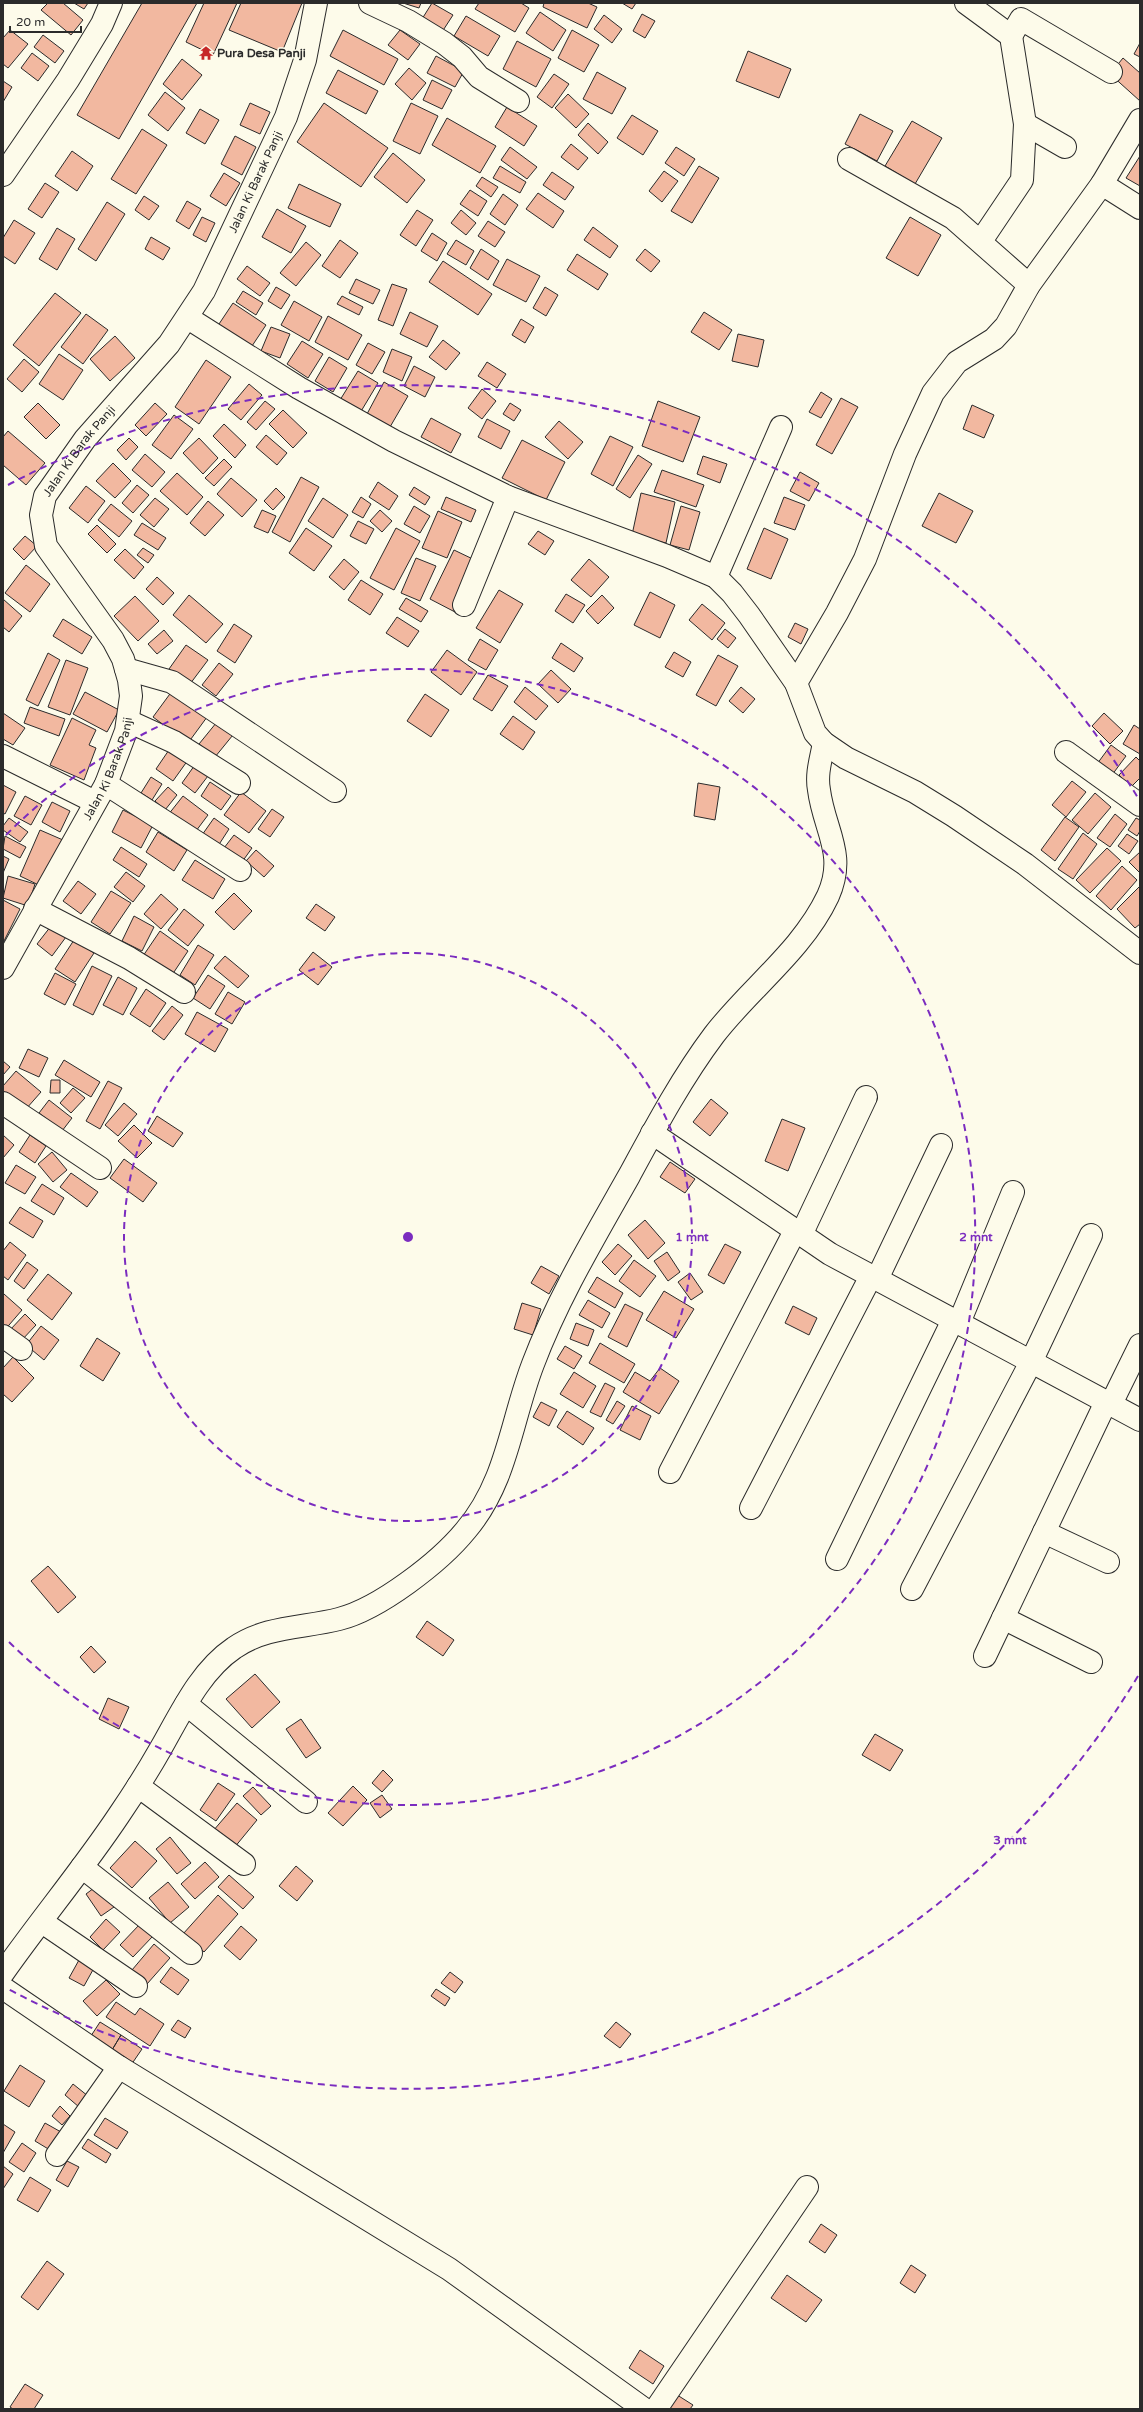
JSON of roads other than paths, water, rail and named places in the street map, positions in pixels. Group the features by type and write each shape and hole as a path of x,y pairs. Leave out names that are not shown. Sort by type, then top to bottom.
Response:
{"street":[{"path":"3,175 68,80 102,24 111,3"},
{"name":"Jalan Ki Barak Panji","path":"3,968 8,946 35,909 113,770 128,721 131,696 126,669 113,640 46,546 41,515 45,496 58,474 85,439 169,344 188,318 207,285 286,117 305,60 316,3"},
{"path":"370,3 408,21 444,42 462,57 479,77 518,101"},
{"path":"966,3 1011,36"},
{"path":"981,241 1022,180 1025,124 1011,36 1021,19 1111,72"},
{"path":"796,683 838,613 862,565 880,524 905,454 933,393 957,362 998,334 1006,326 1029,285 1102,184 1140,120"},
{"path":"1025,124 1065,147"},
{"path":"849,160 953,218 981,241 1029,285"},
{"path":"1102,184 1140,208"},
{"path":"188,318 306,392 394,441 508,497 667,556 716,577 732,593 745,610 796,683 815,733 824,743 846,758 915,792 954,816 1137,945"},
{"path":"716,577 780,426"},
{"path":"464,605 508,497"},
{"path":"126,669 172,682 335,790"},
{"path":"128,721 174,742 239,783"},
{"path":"3,1973 82,1867 138,1786 186,1704 216,1663 234,1647 273,1630 345,1618 364,1609 408,1582 465,1532 488,1497 500,1472 531,1368 559,1302 588,1244 687,1074 714,1035 792,950 809,928 828,895 836,865 832,832 822,804 818,786 819,768 824,743"},
{"path":"1066,752 1140,805"},
{"path":"3,756 101,793 240,870"},
{"path":"35,909 129,958 184,992"},
{"path":"670,1472 798,1233 866,1097"},
{"path":"3,1103 100,1168"},
{"path":"652,1133 830,1254 1140,1420"},
{"path":"751,1508 874,1278 941,1145"},
{"path":"837,1559 956,1322 1013,1192"},
{"path":"912,1589 1031,1362 1091,1235"},
{"path":"3,1336 21,1349"},
{"path":"985,1656 1108,1403 1140,1345"},
{"path":"1044,1532 1108,1562"},
{"path":"1003,1618 1091,1662"},
{"path":"186,1704 306,1802"},
{"path":"138,1786 244,1864"},
{"path":"82,1867 191,1953"},
{"path":"42,1922 136,1986"},
{"path":"3,1988 119,2067 449,2269 644,2409"},
{"path":"57,2155 119,2067"},
{"path":"656,2409 807,2187"}],"place":[{"name":"Pura Desa Panji","path":"206,53"}]}
